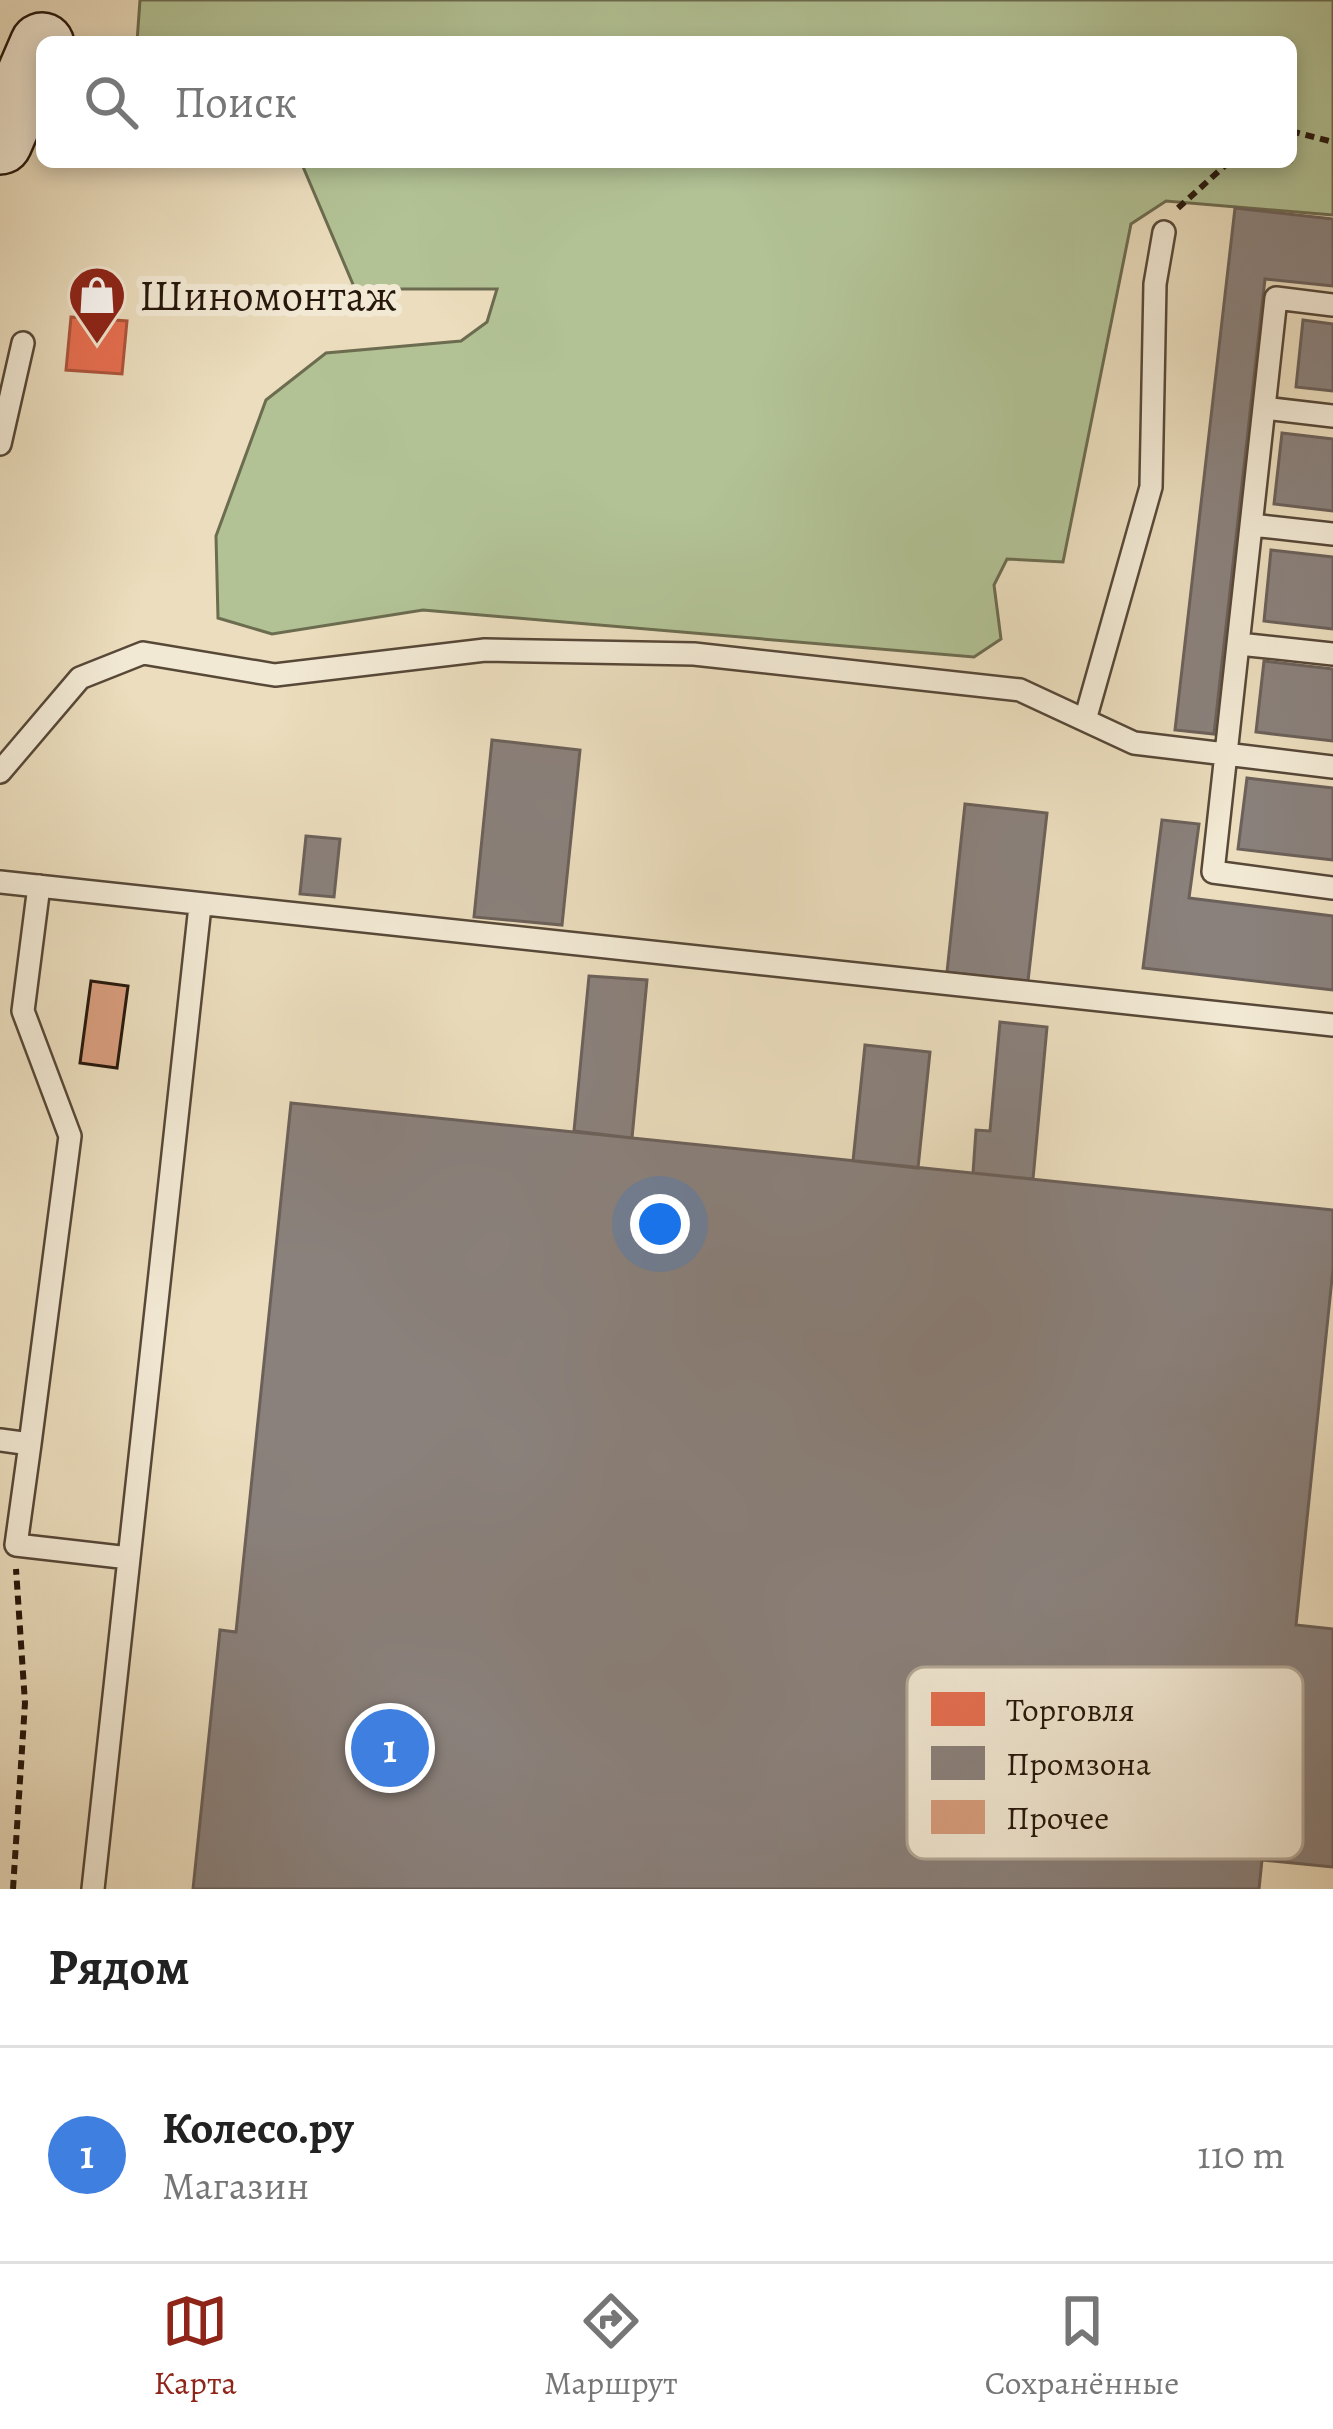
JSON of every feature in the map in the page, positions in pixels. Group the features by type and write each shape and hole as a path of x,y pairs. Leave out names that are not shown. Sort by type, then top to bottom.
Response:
{"main road":[{"path":"47,36 65,0"},
{"path":"0,142 36,59"}],"lane":[{"path":"1084,720 1151,487 1156,284 1164,232"},
{"path":"1333,305 1276,298 1213,872 1333,888"},
{"path":"0,444 23,344"},
{"path":"1264,408 1333,416"},
{"path":"1252,525 1333,534"},
{"path":"1239,644 1333,654"},
{"path":"0,772 80,678 143,653 275,675 485,650 694,654 1020,690 1135,743 1333,767"},
{"path":"0,882 1333,1024"},
{"path":"39,886 22,1011 70,1136 16,1545 129,1558"},
{"path":"93,1889 200,906"},
{"path":"0,1440 30,1444"}],"path":[{"path":"1297,133 1333,142"},
{"path":"1164,232 1176,210 1222,168"},
{"path":"14,1889 25,1702 16,1545"}],"green space":[{"path":"140,0 1333,0 1333,215 1166,201 1131,224 1063,562 1007,559 994,585 1001,639 974,657 423,610 272,634 218,618 216,536 266,400 326,353 461,341 487,322 497,289 355,289 304,168 1297,168 1297,36 137,36"}],"building: Торговля":[{"name":"Шиномонтаж","path":"71,317 127,321 122,374 66,370"}],"building: Промзона":[{"path":"1235,208 1333,219 1333,286 1265,279 1214,734 1175,730"},
{"path":"1303,320 1333,324 1333,391 1296,387"},
{"path":"1282,433 1333,439 1333,511 1274,504"},
{"path":"1271,550 1333,557 1333,629 1264,621"},
{"path":"1264,661 1333,669 1333,741 1256,732"},
{"path":"492,740 580,750 562,925 474,917"},
{"path":"1247,778 1333,788 1333,860 1238,849"},
{"path":"965,804 1047,813 1028,981 947,972"},
{"path":"1162,820 1199,824 1189,898 1333,916 1333,990 1143,968"},
{"path":"306,836 340,839 334,897 300,894"},
{"path":"589,976 647,980 632,1138 574,1131"},
{"path":"1000,1022 1047,1027 1033,1179 973,1173 976,1130 990,1131"},
{"path":"865,1045 930,1052 918,1168 853,1161"},
{"path":"291,1103 1333,1210 1333,1269 1296,1625 1333,1629 1333,1867 1262,1860 1259,1889 193,1889 220,1630 236,1632"}],"building: Прочее":[{"path":"91,981 128,986 117,1068 80,1063"}],"place":[{"name":"Шиномонтаж","path":"97,346"},
{"name":"Колесо.ру","path":"390,1748"}]}
